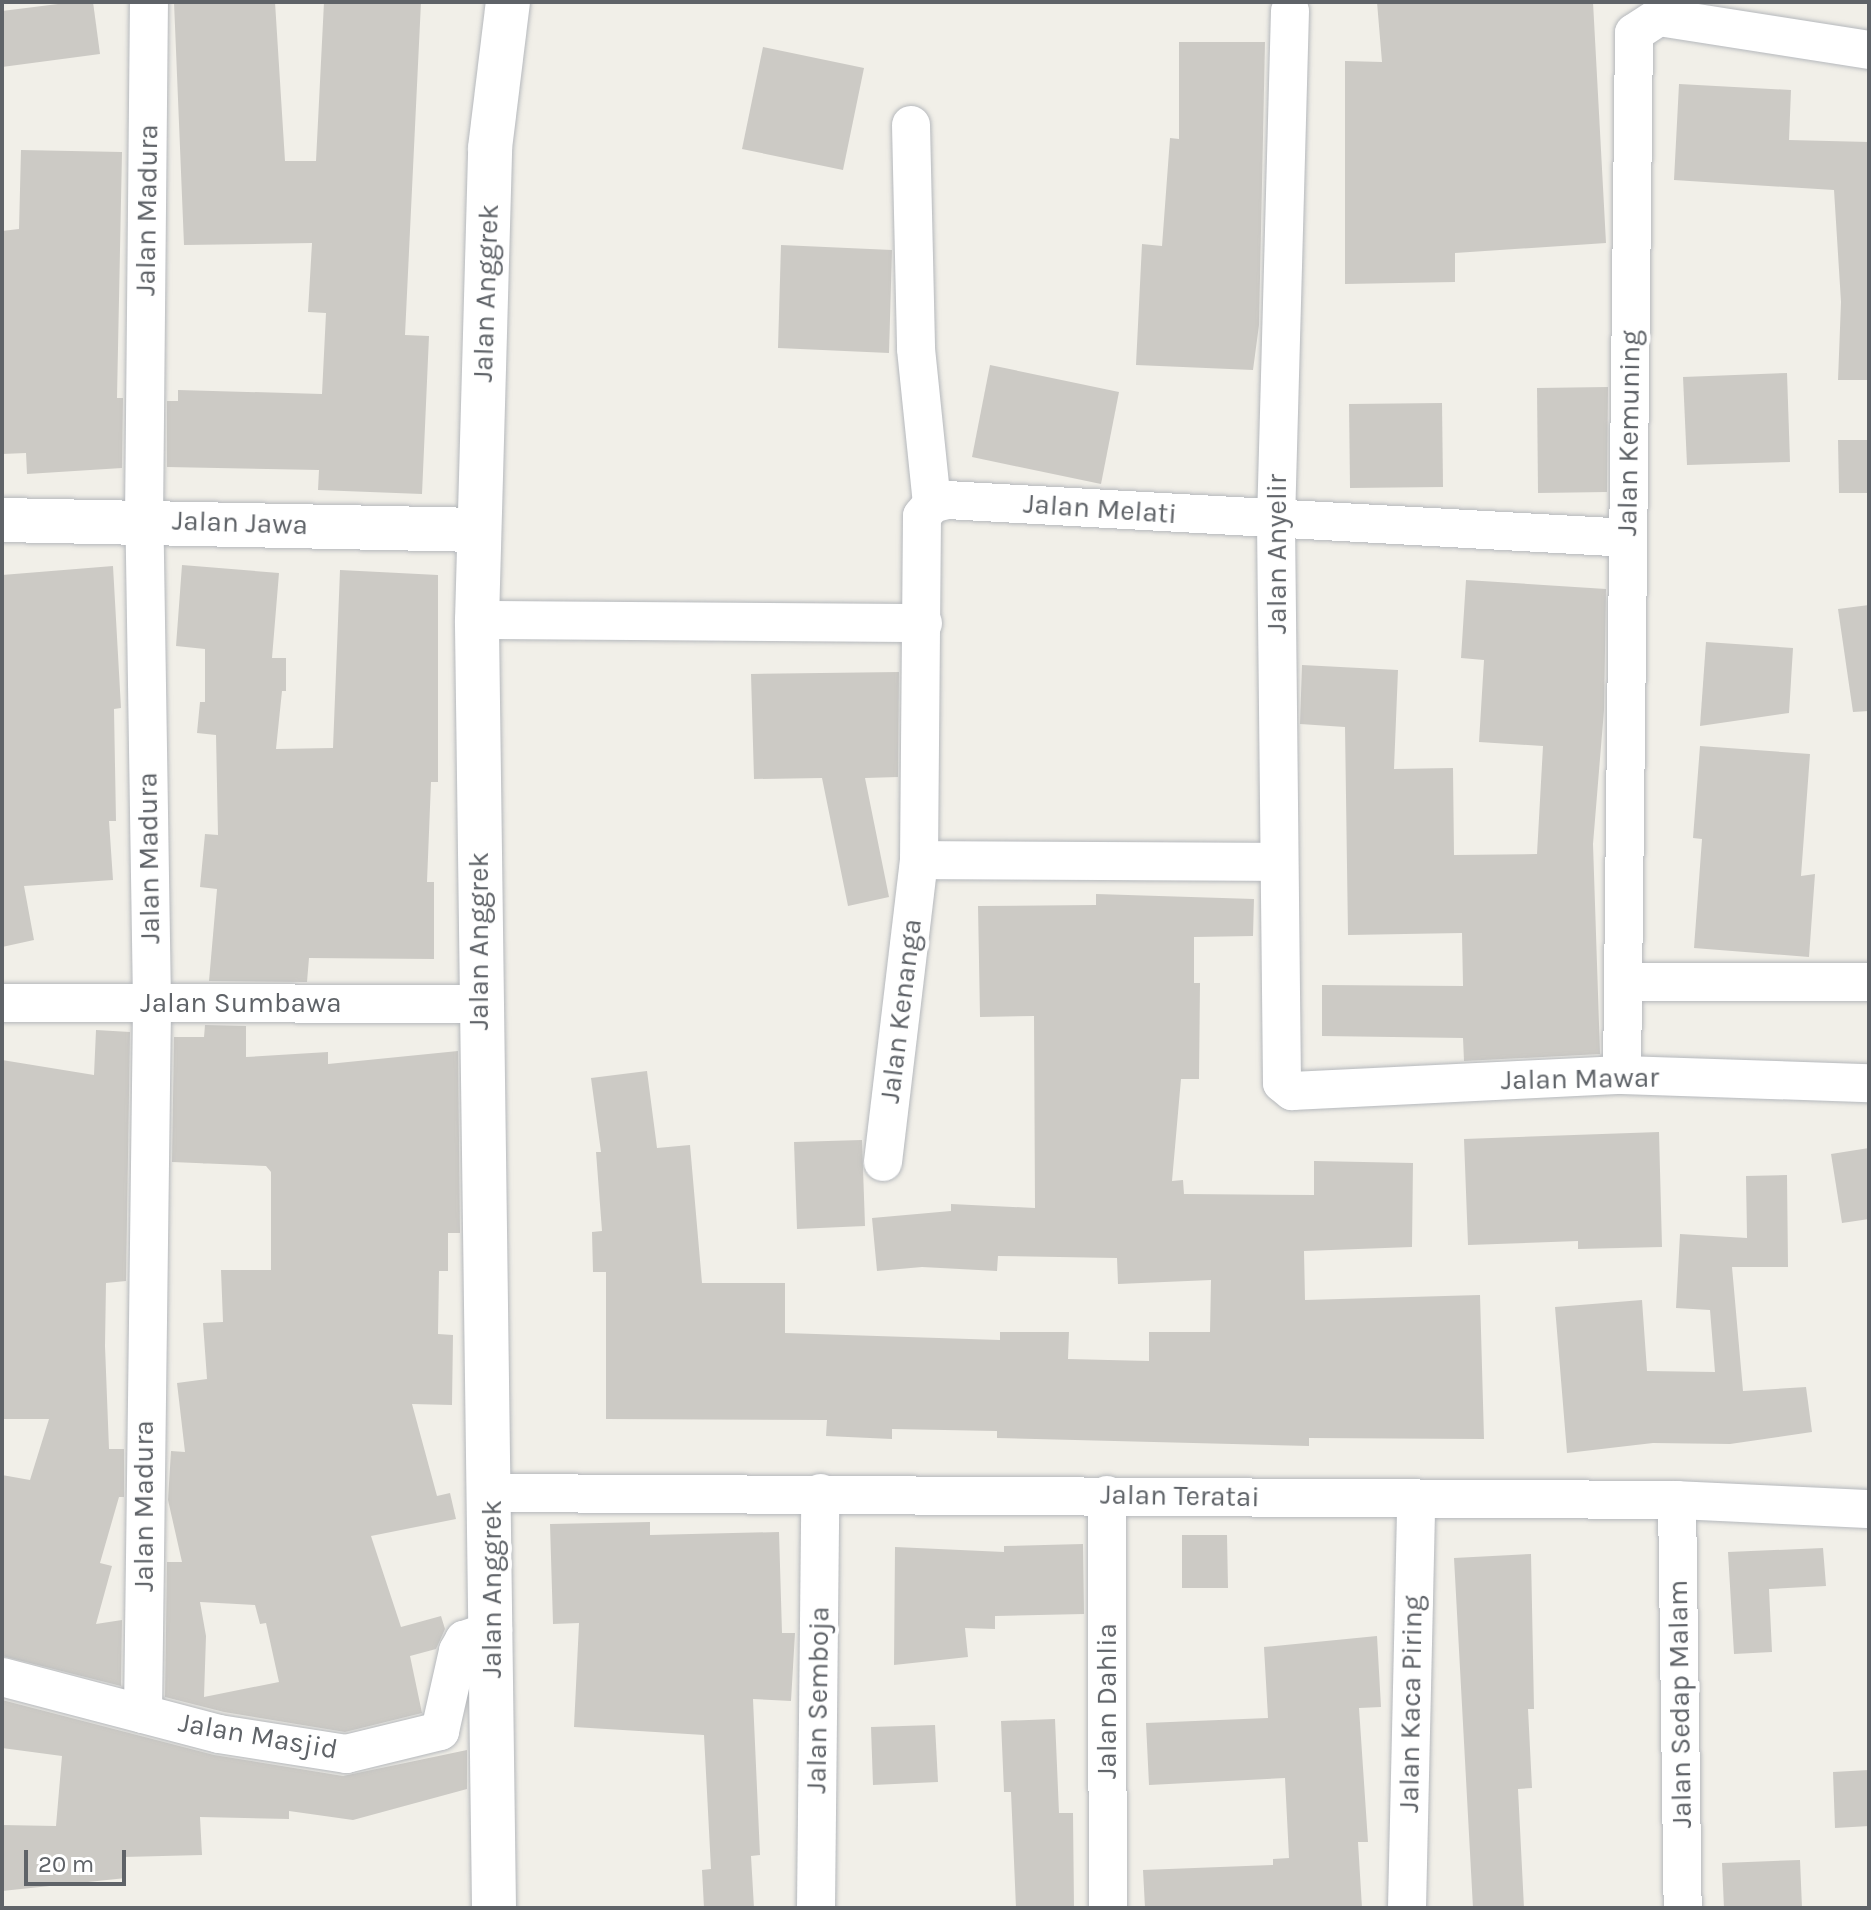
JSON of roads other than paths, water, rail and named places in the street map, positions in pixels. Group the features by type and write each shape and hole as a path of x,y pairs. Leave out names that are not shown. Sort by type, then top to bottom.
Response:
{"street":[{"name":"Jalan Madura","path":"143,1714 152,1003 144,520 149,2"},
{"name":"Jalan Anggrek","path":"490,1899 492,1493 479,1004 477,620 490,148 508,2"},
{"name":"Jalan Anyelir","path":"1290,11 1276,521 1280,1076 1292,1091"},
{"name":"Jalan Kemuning","path":"1622,1075 1634,33 1659,17 1869,50"},
{"path":"911,125 916,349 932,504 922,516 919,860 1277,862"},
{"name":"Jalan Melati","path":"932,504 947,500 1276,521 1628,538"},
{"name":"Jalan Jawa","path":"2,520 144,520 479,530"},
{"path":"477,620 923,623"},
{"name":"Jalan Kenanga","path":"883,1162 919,860"},
{"path":"1623,982 1869,982"},
{"name":"Jalan Sumbawa","path":"2,1003 479,1004"},
{"name":"Jalan Mawar","path":"1292,1091 1622,1075 1869,1083"},
{"name":"Jalan Teratai","path":"492,1493 1677,1500 1869,1509"},
{"name":"Jalan Semboja","path":"816,1908 820,1493"},
{"name":"Jalan Dahlia","path":"1107,1495 1108,1908"},
{"name":"Jalan Kaca Piring","path":"1407,1908 1416,1500"},
{"name":"Jalan Sedap Malam","path":"1677,1500 1683,1908"},
{"name":"Jalan Masjid","path":"2,1677 219,1734 346,1754 430,1734 443,1723 458,1651 464,1640 493,1630"}]}
